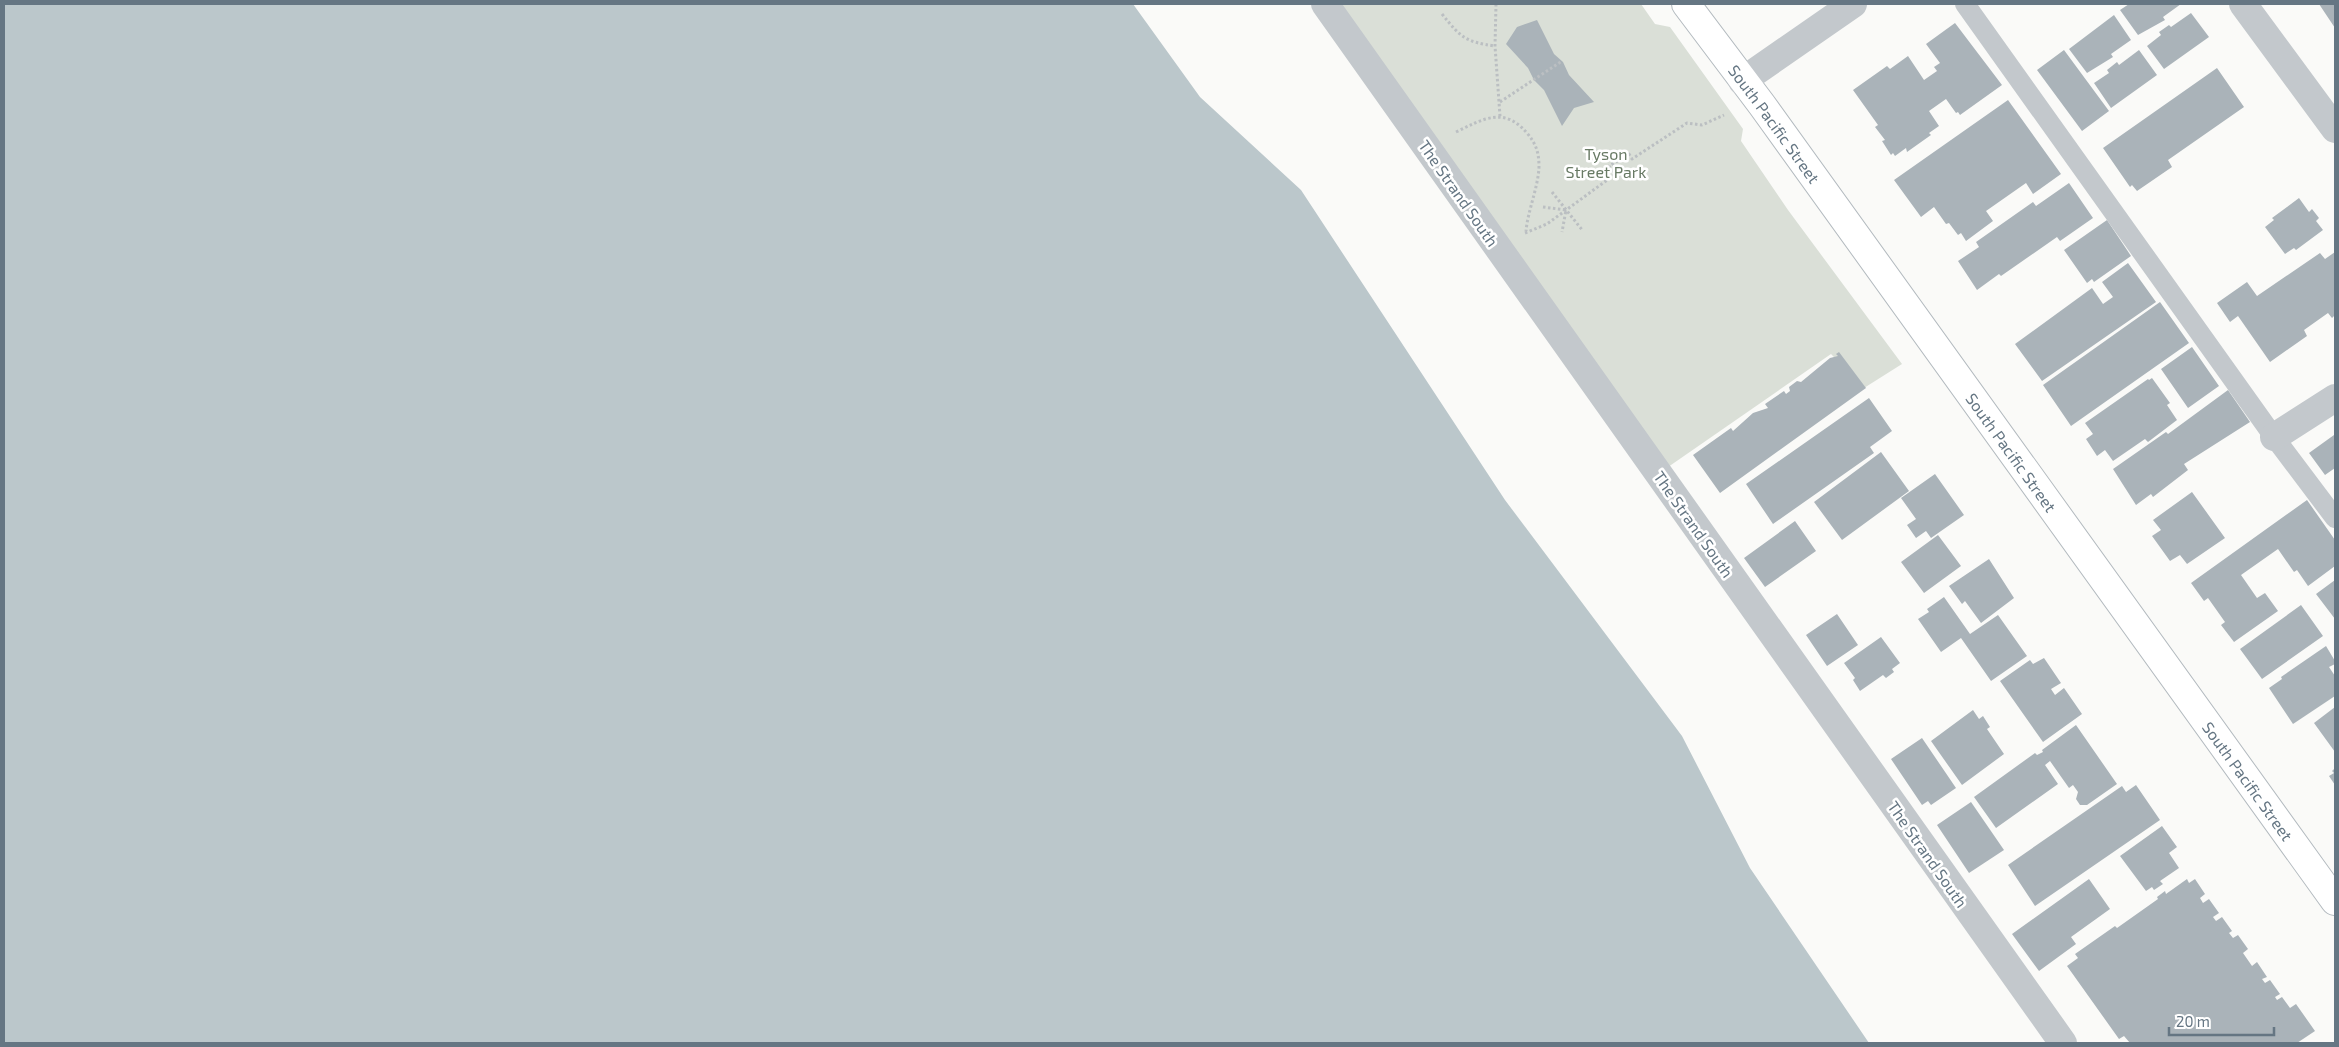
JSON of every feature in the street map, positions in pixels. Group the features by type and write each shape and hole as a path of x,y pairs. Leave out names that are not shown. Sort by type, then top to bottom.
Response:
{"main road":[{"name":"South Pacific Street","path":"1686,4 1742,81 1774,121 2335,901"}],"street":[{"name":"The Strand South","path":"1325,4 2063,1043"},
{"path":"1742,81 1853,4"},
{"path":"2243,4 2335,130"},
{"path":"2274,437 2335,398"}],"lane":[{"path":"1965,4 2274,437 2335,518"}],"path":[{"path":"1496,4 1500,116"},
{"path":"1442,14 1453,28 1470,42 1496,46"},
{"path":"1500,102 1562,61"},
{"path":"1547,224 1614,175 1609,166 1629,154 1632,159 1687,123 1702,124 1724,115"},
{"path":"1426,146 1483,119 1500,116 1518,123 1537,146 1539,169 1528,211 1526,233"},
{"path":"1552,192 1583,231"},
{"path":"1543,207 1566,210"},
{"path":"1562,232 1566,210"}],"green space":[{"name":"Tyson Street Park","path":"1338,4 1641,4 1655,24 1670,27 1743,129 1741,141 1788,210 1902,364 1864,388 1831,354 1658,474"}],"shaded area":[{"path":"4,4 1133,4 1200,97 1301,190 1505,500 1682,736 1750,868 1869,1043 4,1043"}],"building":[{"path":"2129,4 2181,4 2163,17 2165,20 2138,35 2120,10"},
{"path":"2319,4 2335,4 2335,28"},
{"path":"2191,13 2209,37 2164,69 2147,46 2161,35 2159,32 2169,25 2171,27"},
{"path":"2114,15 2131,40 2111,54 2113,57 2087,73 2069,49"},
{"path":"1537,20 1554,54 1563,62 1569,75 1594,102 1574,108 1562,126 1544,90 1534,80 1528,68 1506,44 1517,27"},
{"path":"1955,23 2002,85 1960,115 1958,112 1956,113 1946,99 1929,111 1939,126 1929,133 1931,135 1907,152 1906,148 1895,156 1893,153 1891,155 1882,141 1885,140 1875,127 1878,125 1853,90 1887,66 1890,69 1908,56 1924,80 1937,71 1934,67 1940,63 1926,44"},
{"path":"2064,50 2109,111 2082,131 2037,70"},
{"path":"2139,50 2157,75 2111,108 2094,83 2109,73 2107,70 2117,62 2119,65"},
{"path":"2217,68 2244,107 2168,160 2172,167 2137,191 2132,185 2130,187 2103,148"},
{"path":"2008,100 2061,174 2033,194 2026,183 1986,211 1993,221 1966,241 1961,233 1958,235 1949,223 1946,224 1934,207 1921,217 1894,180"},
{"path":"2069,183 2093,218 2060,241 2057,237 2001,276 1999,274 1977,290 1958,261 1979,247 1976,242 2033,202 2036,206"},
{"path":"2299,198 2309,212 2312,209 2319,218 2316,221 2323,230 2296,250 2294,248 2285,254 2265,227 2274,220 2272,218"},
{"path":"2107,220 2131,256 2094,282 2092,279 2087,283 2064,250"},
{"path":"2335,252 2335,315 2332,318 2328,313 2304,330 2307,336 2270,362 2238,316 2230,322 2217,303 2247,282 2257,296 2320,253 2325,259"},
{"path":"2128,263 2156,302 2042,381 2015,344 2092,288 2103,304 2113,297 2102,282"},
{"path":"2160,302 2189,343 2071,426 2043,385"},
{"path":"2192,347 2219,386 2188,408 2161,369"},
{"path":"1839,352 1866,388 1720,493 1693,455 1731,428 1733,431 1753,413 1768,408 1765,404 1784,391 1786,394 1790,391 1789,387 1797,381 1801,382 1830,358 1838,356 1836,354"},
{"path":"2152,378 2170,403 2167,405 2177,420 2148,442 2145,439 2113,461 2105,450 2097,456 2086,439 2093,434 2085,423"},
{"path":"2228,390 2250,422 2184,464 2188,470 2153,497 2151,494 2136,505 2113,469 2166,432 2168,434"},
{"path":"1869,398 1892,431 1870,447 1874,453 1773,524 1746,484"},
{"path":"2334,435 2335,468 2325,475 2309,453"},
{"path":"1881,452 1909,491 1842,540 1814,502"},
{"path":"1935,474 1964,515 1931,538 1926,531 1916,538 1907,525 1916,519 1901,498"},
{"path":"2192,492 2225,538 2187,564 2180,555 2170,561 2152,536 2161,530 2153,520"},
{"path":"2307,500 2335,540 2335,566 2308,586 2297,570 2294,572 2278,549 2241,575 2257,598 2265,593 2278,611 2234,642 2221,625 2225,622 2208,598 2204,601 2191,583"},
{"path":"1795,521 1816,551 1765,587 1744,558"},
{"path":"1938,535 1961,566 1924,593 1901,562"},
{"path":"1989,559 2014,598 1981,623 1965,601 1962,604 1949,586"},
{"path":"2335,580 2335,619 2316,594"},
{"path":"1944,597 1970,634 1998,615 2027,656 1991,681 1961,638 1941,652 1918,619 1929,612 1927,609"},
{"path":"2301,605 2323,636 2262,679 2240,649"},
{"path":"1837,614 1858,645 1827,666 1806,635"},
{"path":"1881,637 1900,663 1892,669 1894,672 1886,678 1883,675 1860,691 1853,680 1855,678 1844,663"},
{"path":"2326,646 2335,661 2335,664 2329,667 2335,676 2335,696 2293,724 2269,688 2282,679 2281,677"},
{"path":"2044,658 2061,683 2051,689 2055,695 2064,688 2082,714 2043,742 2000,681 2030,660 2033,664"},
{"path":"2335,707 2335,752 2314,723"},
{"path":"1973,710 1979,719 1983,716 1990,727 1987,729 2004,754 1962,785 1931,741"},
{"path":"2076,725 2117,784 2087,805 2080,805 2076,799 2078,792 2073,785 2069,788 2050,761 2045,765 2058,784 1996,828 1974,797 2035,753 2037,755 2043,752 2042,750"},
{"path":"1922,738 1956,788 1931,805 1928,801 1922,805 1891,759"},
{"path":"2335,768 2335,785 2329,776 2334,773 2332,771"},
{"path":"2136,785 2160,820 2035,906 2008,865 2122,786 2126,792"},
{"path":"1971,802 2004,850 1969,873 1937,825"},
{"path":"2162,826 2177,847 2169,853 2179,868 2160,881 2163,884 2154,890 2152,887 2146,891 2120,856"},
{"path":"2089,879 2110,909 2071,937 2076,944 2039,971 2012,934"},
{"path":"2187,879 2189,883 2195,879 2205,894 2200,898 2203,903 2209,899 2219,913 2213,917 2216,921 2222,917 2232,931 2229,933 2233,938 2238,935 2248,949 2243,953 2252,966 2257,962 2267,977 2262,979 2265,983 2270,980 2280,994 2275,997 2277,1000 2282,997 2290,1008 2296,1004 2315,1031 2297,1043 2130,1043 2124,1036 2119,1039 2067,966 2078,958 2075,954 2115,926 2117,928 2158,899 2157,897 2165,891 2166,894"}]}
